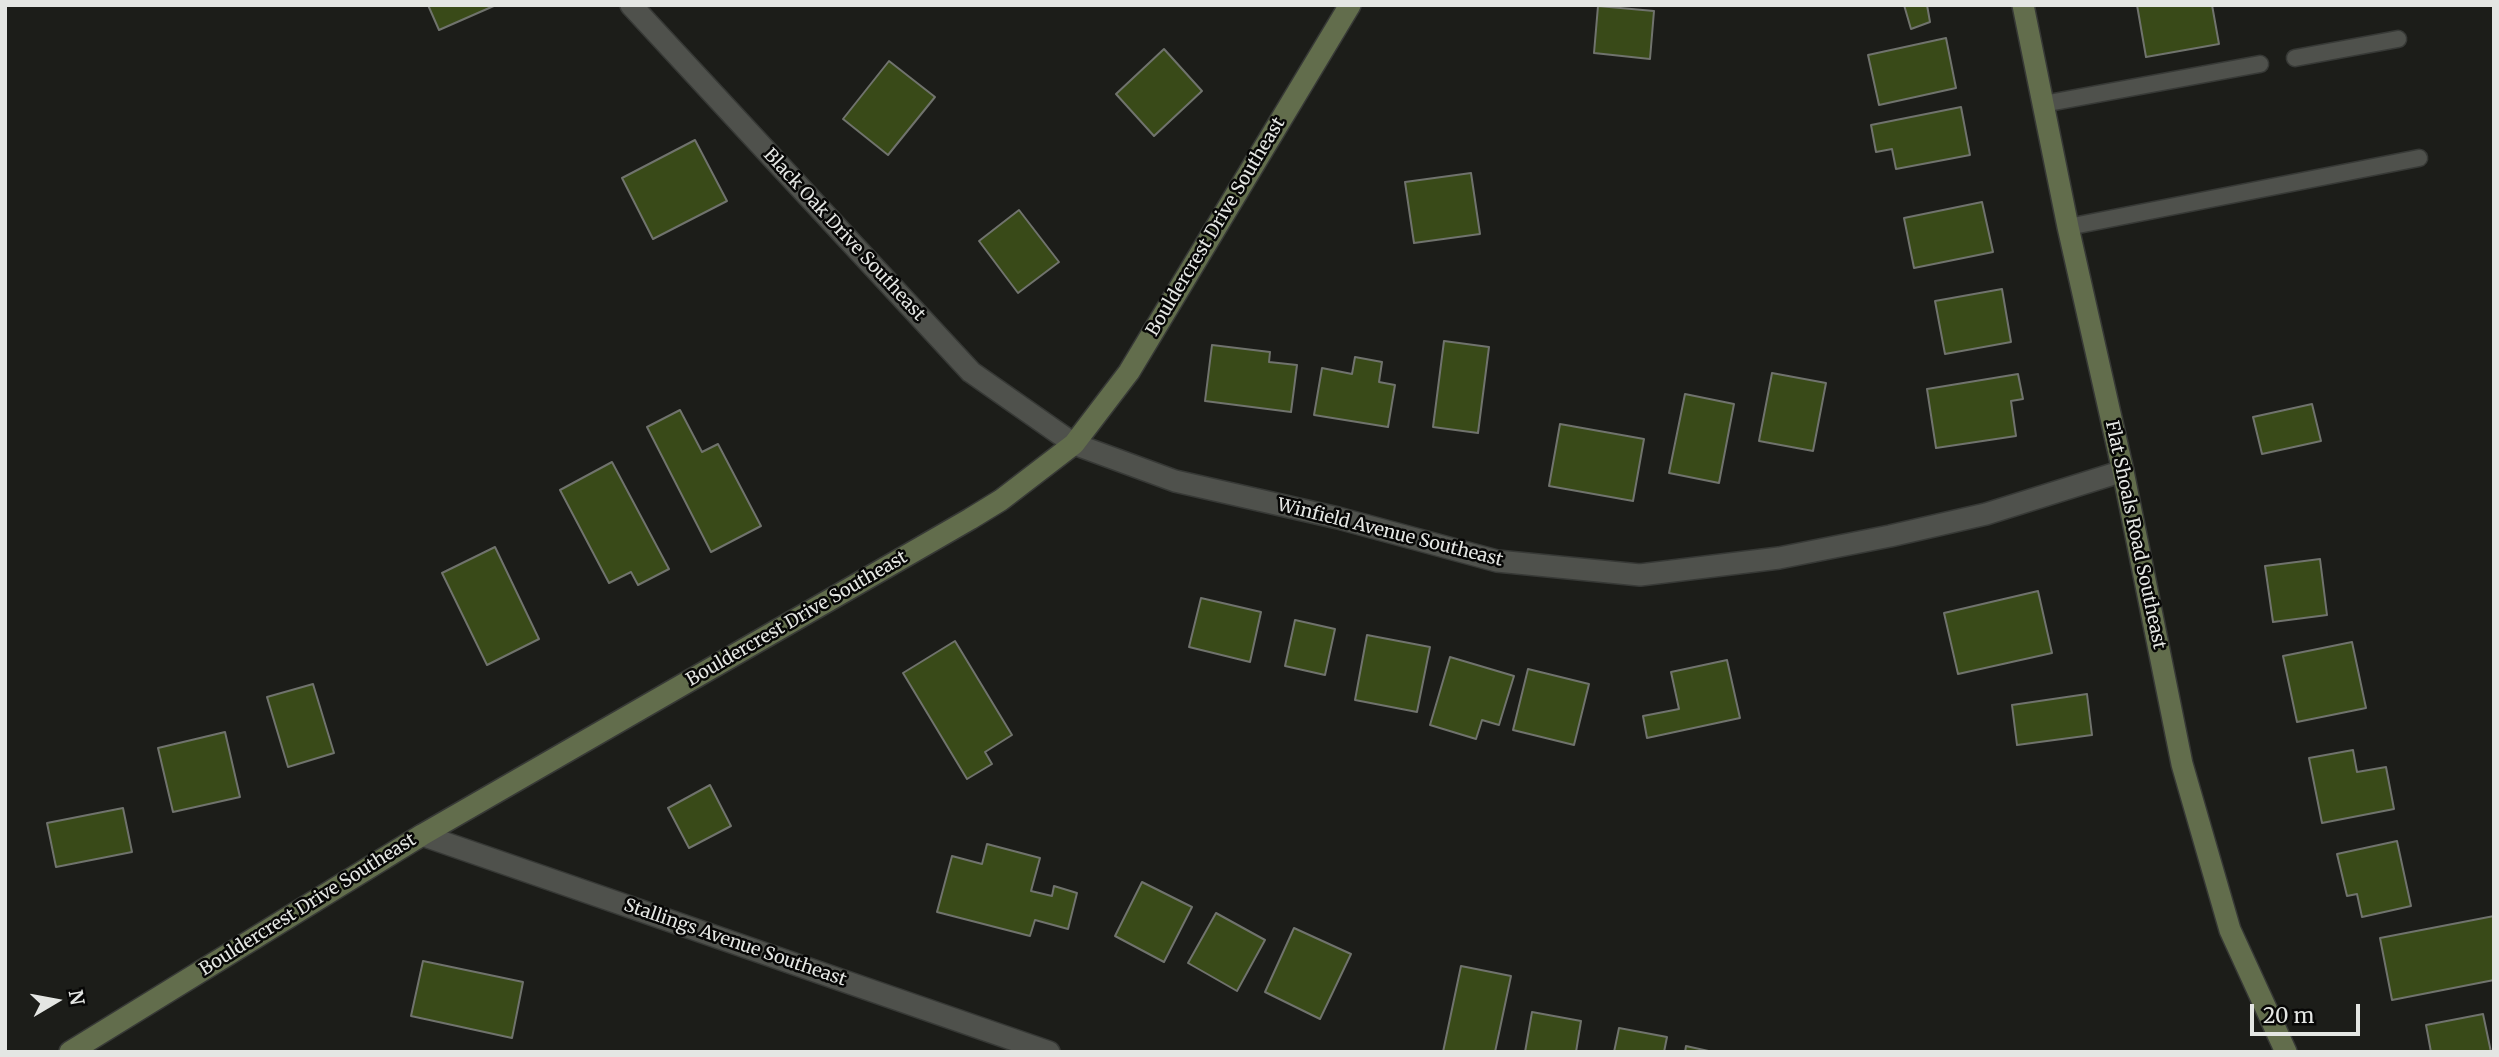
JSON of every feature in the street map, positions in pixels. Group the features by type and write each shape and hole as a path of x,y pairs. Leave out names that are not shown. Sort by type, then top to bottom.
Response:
{"street":[{"name":"Black Oak Drive Southeast","path":"631,5 971,372 1074,444"},
{"name":"Bouldercrest Drive Southeast","path":"70,1052 422,835 970,519 1001,500 1074,444 1129,372 1350,5"},
{"name":"Flat Shoals Road Southeast","path":"2023,5 2068,227 2123,471 2182,764 2230,930 2286,1052"},
{"name":"Winfield Avenue Southeast","path":"1074,444 1175,481 1338,518 1497,561 1640,575 1779,558 1890,536 1986,514 2123,471"},
{"name":"Stallings Avenue Southeast","path":"422,835 1049,1052"}],"lane":[{"path":"2295,58 2398,39"},
{"path":"2043,104 2260,64"},
{"path":"2068,227 2418,158"}],"building":[{"path":"428,5 496,5 439,30"},
{"path":"1904,5 1927,5 1930,22 1911,29"},
{"path":"2137,5 2212,5 2219,44 2146,57"},
{"path":"1598,6 1654,11 1650,59 1594,53"},
{"path":"1946,38 1956,88 1879,105 1868,55"},
{"path":"1164,49 1202,91 1154,136 1116,94"},
{"path":"889,61 935,97 888,155 843,119"},
{"path":"1961,107 1970,155 1896,169 1892,149 1876,152 1871,125"},
{"path":"695,140 727,201 653,239 622,178"},
{"path":"1471,173 1480,234 1414,243 1405,182"},
{"path":"1982,202 1993,252 1914,268 1904,218"},
{"path":"1019,210 1059,262 1018,293 979,241"},
{"path":"2002,289 2011,342 1945,354 1935,301"},
{"path":"1444,341 1489,347 1478,433 1433,427"},
{"path":"1212,345 1270,352 1269,362 1297,365 1291,412 1205,401"},
{"path":"1355,357 1382,362 1379,382 1395,385 1388,427 1314,415 1322,368 1352,374"},
{"path":"1772,373 1826,383 1813,451 1759,441"},
{"path":"2018,374 2023,399 2011,401 2016,436 1936,448 1927,389"},
{"path":"1685,394 1734,404 1719,483 1669,473"},
{"path":"2312,404 2321,441 2262,454 2253,417"},
{"path":"680,410 702,452 718,444 761,526 711,552 647,427"},
{"path":"1560,424 1644,439 1633,501 1549,486"},
{"path":"612,462 669,569 638,585 631,572 609,583 560,490"},
{"path":"495,547 539,639 487,665 442,573"},
{"path":"2320,559 2327,615 2273,622 2265,566"},
{"path":"2038,591 2052,653 1958,674 1944,613"},
{"path":"1201,598 1261,612 1250,662 1189,647"},
{"path":"1295,620 1335,629 1325,675 1285,666"},
{"path":"1367,635 1430,647 1417,712 1355,700"},
{"path":"955,641 1012,735 985,752 992,764 967,779 903,673"},
{"path":"2352,642 2366,708 2297,722 2283,656"},
{"path":"1450,657 1514,676 1499,725 1482,720 1476,739 1430,725"},
{"path":"1727,660 1740,718 1647,738 1643,716 1679,709 1671,672"},
{"path":"1528,669 1589,684 1574,745 1513,730"},
{"path":"313,684 334,753 288,767 267,697"},
{"path":"2087,694 2092,735 2017,745 2012,705"},
{"path":"225,732 240,797 173,812 158,748"},
{"path":"2353,750 2357,772 2386,767 2394,809 2322,823 2309,758"},
{"path":"710,785 731,826 689,848 668,808"},
{"path":"123,808 132,852 56,867 47,823"},
{"path":"2397,841 2411,906 2362,917 2357,894 2347,896 2337,854"},
{"path":"987,844 1040,858 1031,891 1052,896 1054,886 1077,893 1068,929 1035,920 1030,936 937,912 952,856 982,864"},
{"path":"1142,882 1192,907 1164,962 1115,936"},
{"path":"1216,913 1265,940 1237,991 1188,963"},
{"path":"2494,916 2494,980 2392,1000 2380,938"},
{"path":"1294,928 1351,954 1320,1019 1265,992"},
{"path":"423,961 523,982 512,1038 411,1016"},
{"path":"1461,966 1511,976 1495,1052 1443,1052"},
{"path":"1532,1012 1581,1021 1576,1052 1525,1052"},
{"path":"2483,1014 2491,1052 2431,1052 2426,1025"},
{"path":"1619,1028 1667,1037 1664,1052 1614,1052"},
{"path":"1686,1046 1713,1052 1685,1052"}]}
